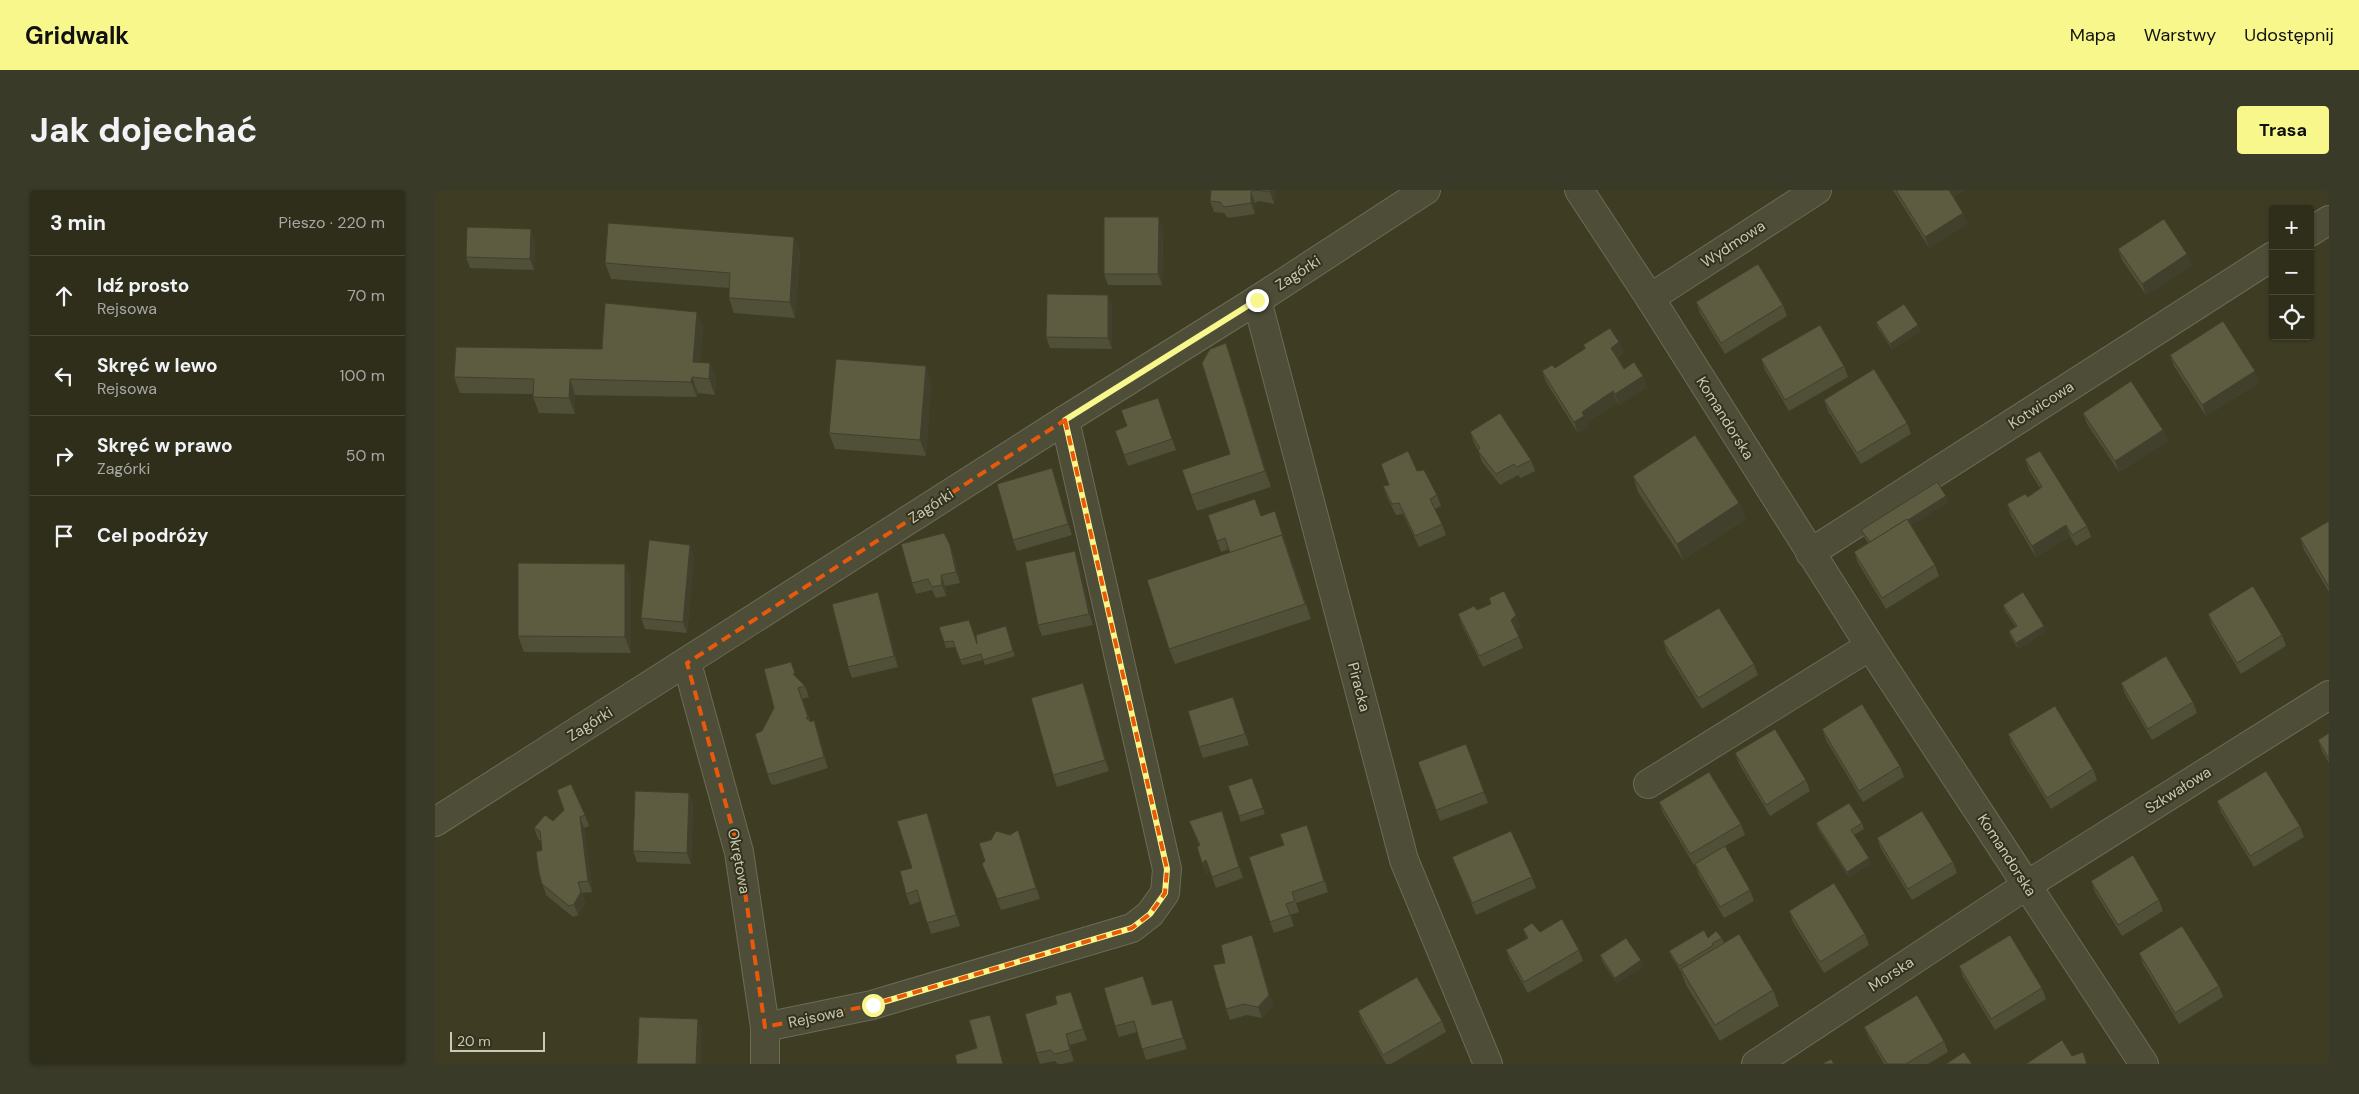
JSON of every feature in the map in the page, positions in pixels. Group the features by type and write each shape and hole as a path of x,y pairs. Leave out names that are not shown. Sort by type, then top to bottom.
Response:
{"street":[{"name":"Zagórki","path":"435,822 687,663 1065,420 1257,300 1426,190"},
{"name":"Komandorska","path":"1579,190 1810,554 2144,1064"},
{"name":"Wydmowa","path":"1649,298 1817,190"},
{"path":"2314,229 2329,220"},
{"name":"Kotwicowa","path":"1810,554 2269,259"},
{"name":"Piracka","path":"1257,300 1405,860 1488,1064"},
{"name":"Rejsowa","path":"765,1027 873,1005 1132,928 1150,914 1165,893 1167,869 1065,420"},
{"path":"1648,784 1870,646"},
{"name":"Okrętowa","path":"687,663 739,852 765,1027 765,1064"},
{"name":"Szkwałowa","path":"2027,885 2329,694"},
{"name":"Morska","path":"1756,1064 2027,885"}],"highlighted area":[{"path":"1065,420 1167,869 1165,893 1150,914 1132,928 872,1005 765,1027 739,852 687,663"}],"building":[{"path":"1211,190 1255,190 1251,192 1251,203 1224,207 1220,202 1210,201"},
{"path":"1896,190 1949,190 1963,213 1925,237"},
{"path":"1104,217 1159,217 1158,274 1104,274"},
{"path":"2164,219 2187,254 2142,284 2118,249"},
{"path":"608,223 794,237 790,302 729,298 730,273 605,263"},
{"path":"467,227 531,229 530,259 466,257"},
{"path":"1758,264 1783,305 1721,343 1696,302"},
{"path":"1047,294 1108,295 1108,338 1046,337"},
{"path":"605,303 697,312 693,362 710,363 709,379 692,377 691,382 570,379 569,398 533,397 534,379 454,377 456,347 602,349"},
{"path":"1904,304 1918,325 1890,344 1876,322"},
{"path":"2223,321 2255,371 2202,405 2170,355"},
{"path":"1820,325 1844,366 1785,400 1761,359"},
{"path":"1610,328 1619,342 1611,348 1624,369 1634,362 1643,376 1615,394 1613,391 1582,412 1584,416 1574,422 1542,371 1552,365 1555,368 1586,348 1583,345"},
{"path":"1226,343 1265,471 1191,495 1182,470 1230,454 1202,363 1210,349"},
{"path":"836,359 926,366 920,440 829,433"},
{"path":"1874,369 1907,423 1857,453 1824,400"},
{"path":"2131,381 2163,430 2115,461 2083,413"},
{"path":"1158,398 1172,439 1124,455 1115,431 1127,426 1121,410"},
{"path":"1500,413 1531,460 1517,467 1514,464 1496,474 1478,451 1480,448 1470,432"},
{"path":"1695,435 1739,503 1677,544 1633,476"},
{"path":"1408,451 1417,471 1424,470 1437,495 1430,499 1442,524 1415,536 1399,503 1392,504 1383,486 1389,485 1381,464"},
{"path":"2040,451 2087,526 2072,535 2066,525 2032,546 2007,504 2025,494 2028,497 2042,487 2025,459"},
{"path":"1052,468 1068,524 1013,540 997,484"},
{"path":"1937,482 1946,496 1870,542 1861,530"},
{"path":"1255,499 1261,516 1275,511 1284,540 1282,535 1230,553 1225,538 1217,541 1208,515"},
{"path":"1907,519 1935,565 1882,598 1854,552"},
{"path":"2329,521 2329,587 2300,538"},
{"path":"944,533 950,545 956,572 941,575 942,585 932,587 928,579 912,583 901,544"},
{"path":"1282,535 1305,604 1169,649 1147,580"},
{"path":"649,540 690,545 683,622 641,618"},
{"path":"1075,551 1089,614 1038,625 1025,562"},
{"path":"518,563 625,564 625,637 518,636"},
{"path":"2253,586 2282,635 2237,663 2208,614"},
{"path":"1504,591 1516,615 1511,620 1519,637 1479,656 1458,614 1474,606 1477,610 1491,604 1489,598"},
{"path":"878,592 894,656 848,667 832,604"},
{"path":"2023,592 2044,626 2016,643 2009,631 2017,626 2003,605"},
{"path":"1719,608 1754,664 1698,698 1663,641"},
{"path":"969,620 977,644 976,635 1006,626 1013,651 983,660 981,654 960,660 953,641 944,642 939,627"},
{"path":"2166,656 2193,702 2148,729 2121,683"},
{"path":"791,662 795,673 793,674 805,686 798,688 808,717 806,718 811,722 814,720 824,757 770,774 767,773 755,734 762,731 774,708 764,669"},
{"path":"1083,683 1105,760 1053,775 1031,698"},
{"path":"1233,697 1245,734 1199,747 1188,711"},
{"path":"1862,704 1900,766 1859,791 1822,729"},
{"path":"2055,706 2093,769 2047,798 2008,734"},
{"path":"1775,729 1806,780 1766,805 1735,753"},
{"path":"2329,733 2329,759 2318,740"},
{"path":"1466,744 1484,792 1436,810 1418,762"},
{"path":"2266,771 2300,826 2250,856 2217,801"},
{"path":"1709,772 1741,824 1690,854 1659,802"},
{"path":"1252,778 1263,808 1239,816 1228,786"},
{"path":"571,784 585,815 580,817 588,881 578,882 581,892 574,904 569,906 542,884 536,852 542,850 540,831 534,828 545,815 553,821 564,810 557,790"},
{"path":"635,791 689,793 687,853 633,851"},
{"path":"1849,803 1862,823 1851,830 1869,858 1847,872 1816,823"},
{"path":"1222,811 1239,867 1212,877 1206,860 1202,863 1197,847 1200,845 1189,821"},
{"path":"1922,811 1953,862 1908,889 1877,838"},
{"path":"927,813 956,915 927,923 917,890 906,894 900,871 912,868 897,821"},
{"path":"1307,825 1324,881 1292,892 1295,901 1286,904 1290,915 1270,922 1249,857 1284,845 1280,834"},
{"path":"1018,830 1036,888 997,899 982,864 985,861 979,843 991,840 996,831 1010,835"},
{"path":"1511,831 1532,877 1472,903 1452,857"},
{"path":"1725,846 1750,890 1720,907 1695,864"},
{"path":"2133,855 2159,900 2118,925 2091,881"},
{"path":"1834,883 1865,934 1820,962 1789,911"},
{"path":"1562,919 1579,950 1524,982 1506,950 1528,938 1523,929 1532,923 1540,932"},
{"path":"2182,926 2219,986 2175,1013 2139,953"},
{"path":"1704,930 1708,938 1716,931 1722,938 1679,966 1669,951"},
{"path":"1739,934 1773,990 1715,1025 1681,969"},
{"path":"1252,935 1269,995 1258,1007 1243,1004 1226,1009 1213,965 1225,963 1221,945"},
{"path":"2010,935 2042,988 1991,1019 1959,966"},
{"path":"1626,938 1641,960 1615,978 1600,955"},
{"path":"1143,976 1152,1005 1172,1000 1183,1038 1142,1049 1134,1021 1115,1026 1104,988"},
{"path":"1417,977 1442,1021 1383,1055 1358,1011"},
{"path":"1071,992 1083,1029 1066,1034 1070,1050 1055,1054 1051,1050 1036,1053 1025,1014 1057,1004 1055,996"},
{"path":"1917,995 1944,1041 1906,1064 1887,1064 1864,1027"},
{"path":"990,1015 1003,1064 957,1064 955,1055 977,1048 969,1020"},
{"path":"639,1017 698,1019 696,1064 637,1064"},
{"path":"2062,1040 2072,1056 2083,1052 2087,1064 2026,1064"},
{"path":"1964,1052 1972,1064 1946,1064"},
{"path":"1831,1059 1834,1064 1822,1064"}],"route":[{"path":"873,1005 1132,928 1150,914 1165,893 1167,869 1065,420 1257,300"}]}
